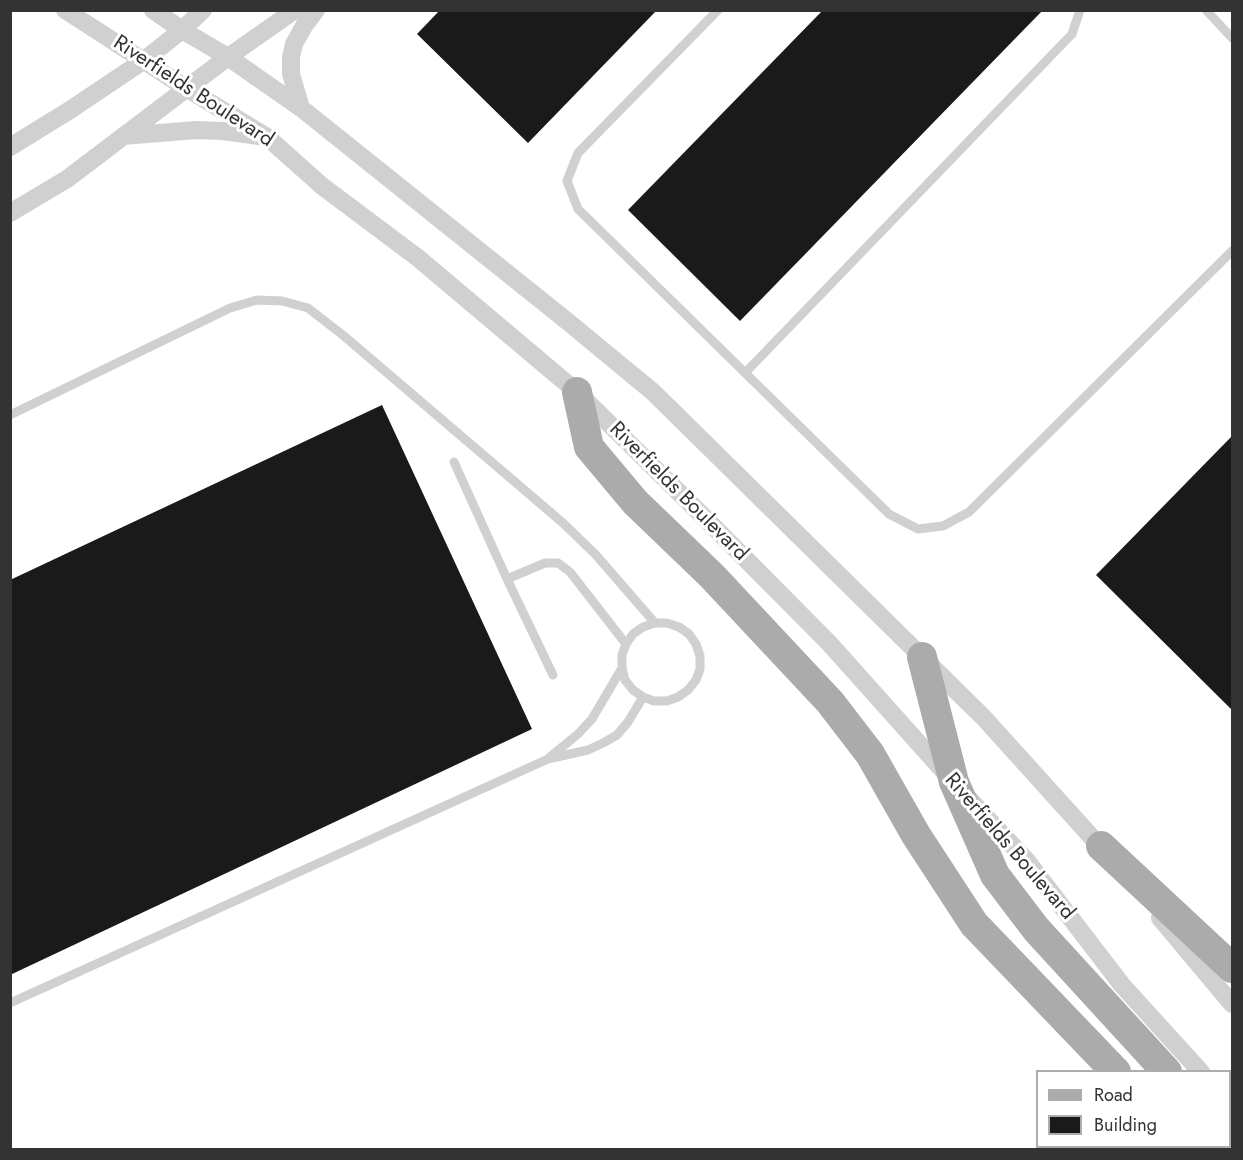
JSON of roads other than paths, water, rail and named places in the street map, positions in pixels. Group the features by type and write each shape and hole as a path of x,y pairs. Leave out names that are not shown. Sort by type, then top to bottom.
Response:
{"main road":[{"path":"577,392 589,447 635,502 712,576 830,702 870,754 916,835 974,924 1115,1070"},
{"path":"922,657 954,782 995,875 1036,929 1166,1070"},
{"path":"1101,846 1233,968"}],"street":[{"name":"Riverfields Boulevard","path":"65,10 267,137 322,186 418,258 577,392 829,643 1027,861 1122,985 1200,1070"},
{"path":"153,10 228,57 301,108 653,392 984,718 1101,846 1233,1004"},
{"path":"10,147 143,61 203,10"},
{"path":"10,213 67,179 186,88 295,10"},
{"path":"301,108 291,74 291,57 294,44 316,10"},
{"path":"123,136 196,130 267,137"}],"lane":[{"path":"718,10 578,153 567,180 578,209 889,514 918,529 943,526 969,512 1233,251"},
{"path":"745,373 1072,34 1080,10"},
{"path":"1206,10 1233,38"},
{"path":"10,415 230,308 257,300 282,301 308,308 563,523 596,555 655,623"},
{"path":"454,462 554,675"},
{"path":"507,579 545,563 558,563 570,572 626,644"},
{"path":"655,623 667,623 679,627 689,634 700,656 700,669 696,680 678,698 666,701 643,698 625,680 622,656 626,644 633,634 655,623"},
{"path":"548,759 592,719 622,668"},
{"path":"10,1003 548,759 588,750 616,735 628,722 643,698"}]}
